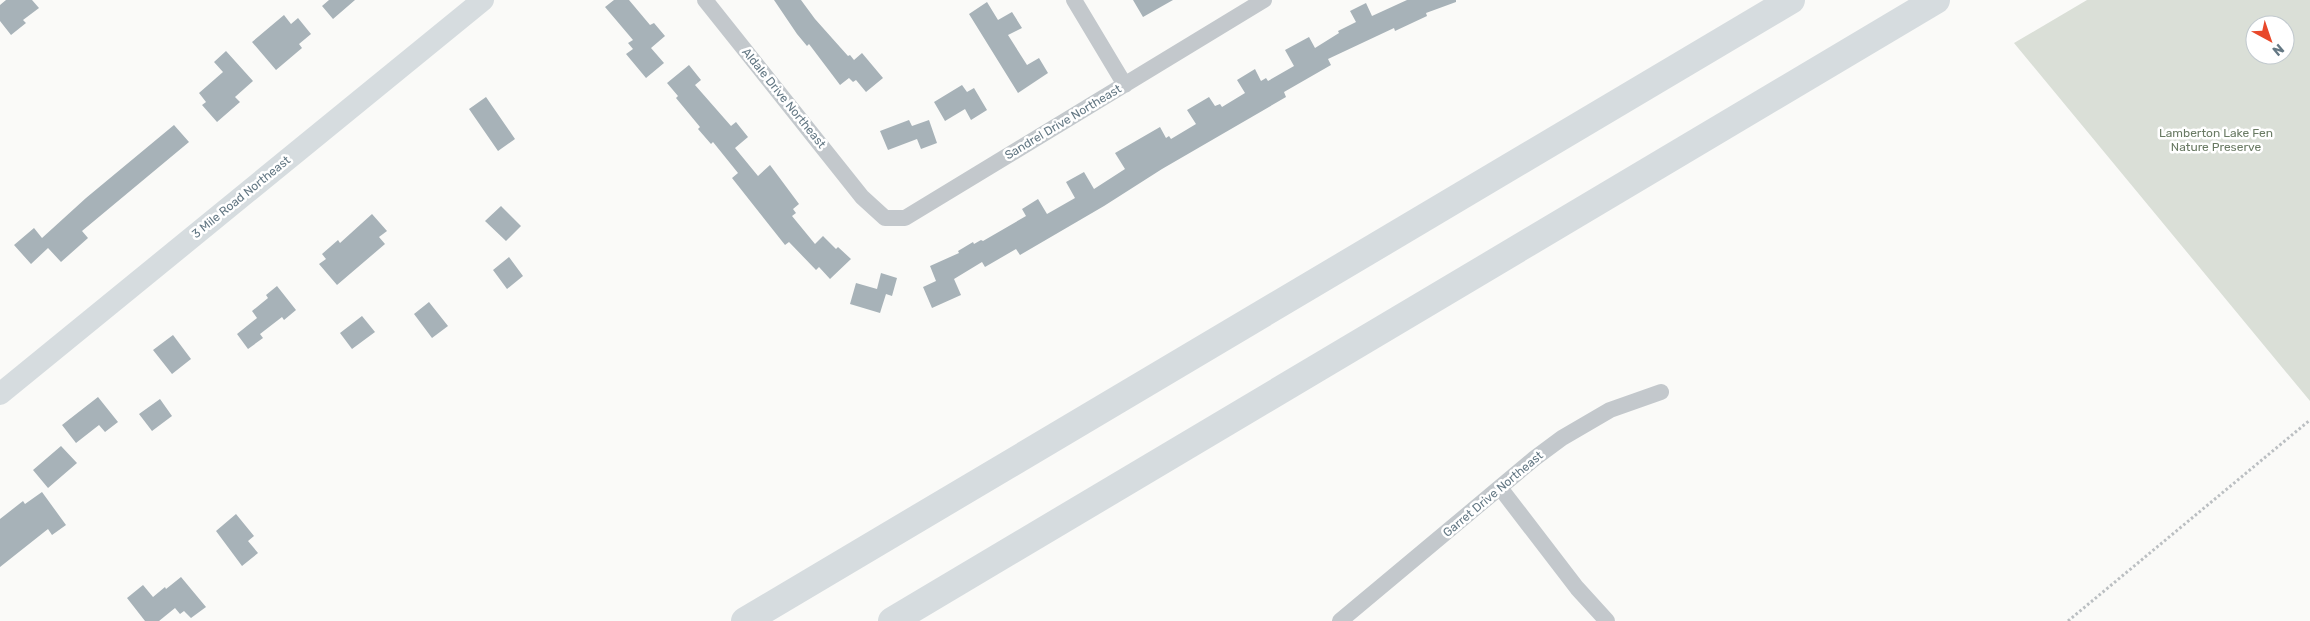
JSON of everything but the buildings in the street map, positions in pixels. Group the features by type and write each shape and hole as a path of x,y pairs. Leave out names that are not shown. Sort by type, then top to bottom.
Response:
{"highway":[{"path":"745,621 1791,0"},
{"path":"892,621 1936,0"}],"main road":[{"name":"3 Mile Road Northeast","path":"0,394 483,0"}],"street":[{"name":"Aldale Drive Northeast","path":"705,0 862,196"},
{"path":"1074,0 1125,84"},
{"name":"Sandrel Drive Northeast","path":"862,196 886,218 905,218 1264,0"},
{"name":"Garret Drive Northeast","path":"1340,621 1535,458 1586,422 1610,410 1661,392"},
{"path":"1501,488 1577,588 1606,621"}],"path":[{"path":"2068,621 2310,420"}],"green space":[{"name":"Lamberton Lake Fen Nature Preserve","path":"2087,0 2310,0 2310,401 2014,43"}]}
